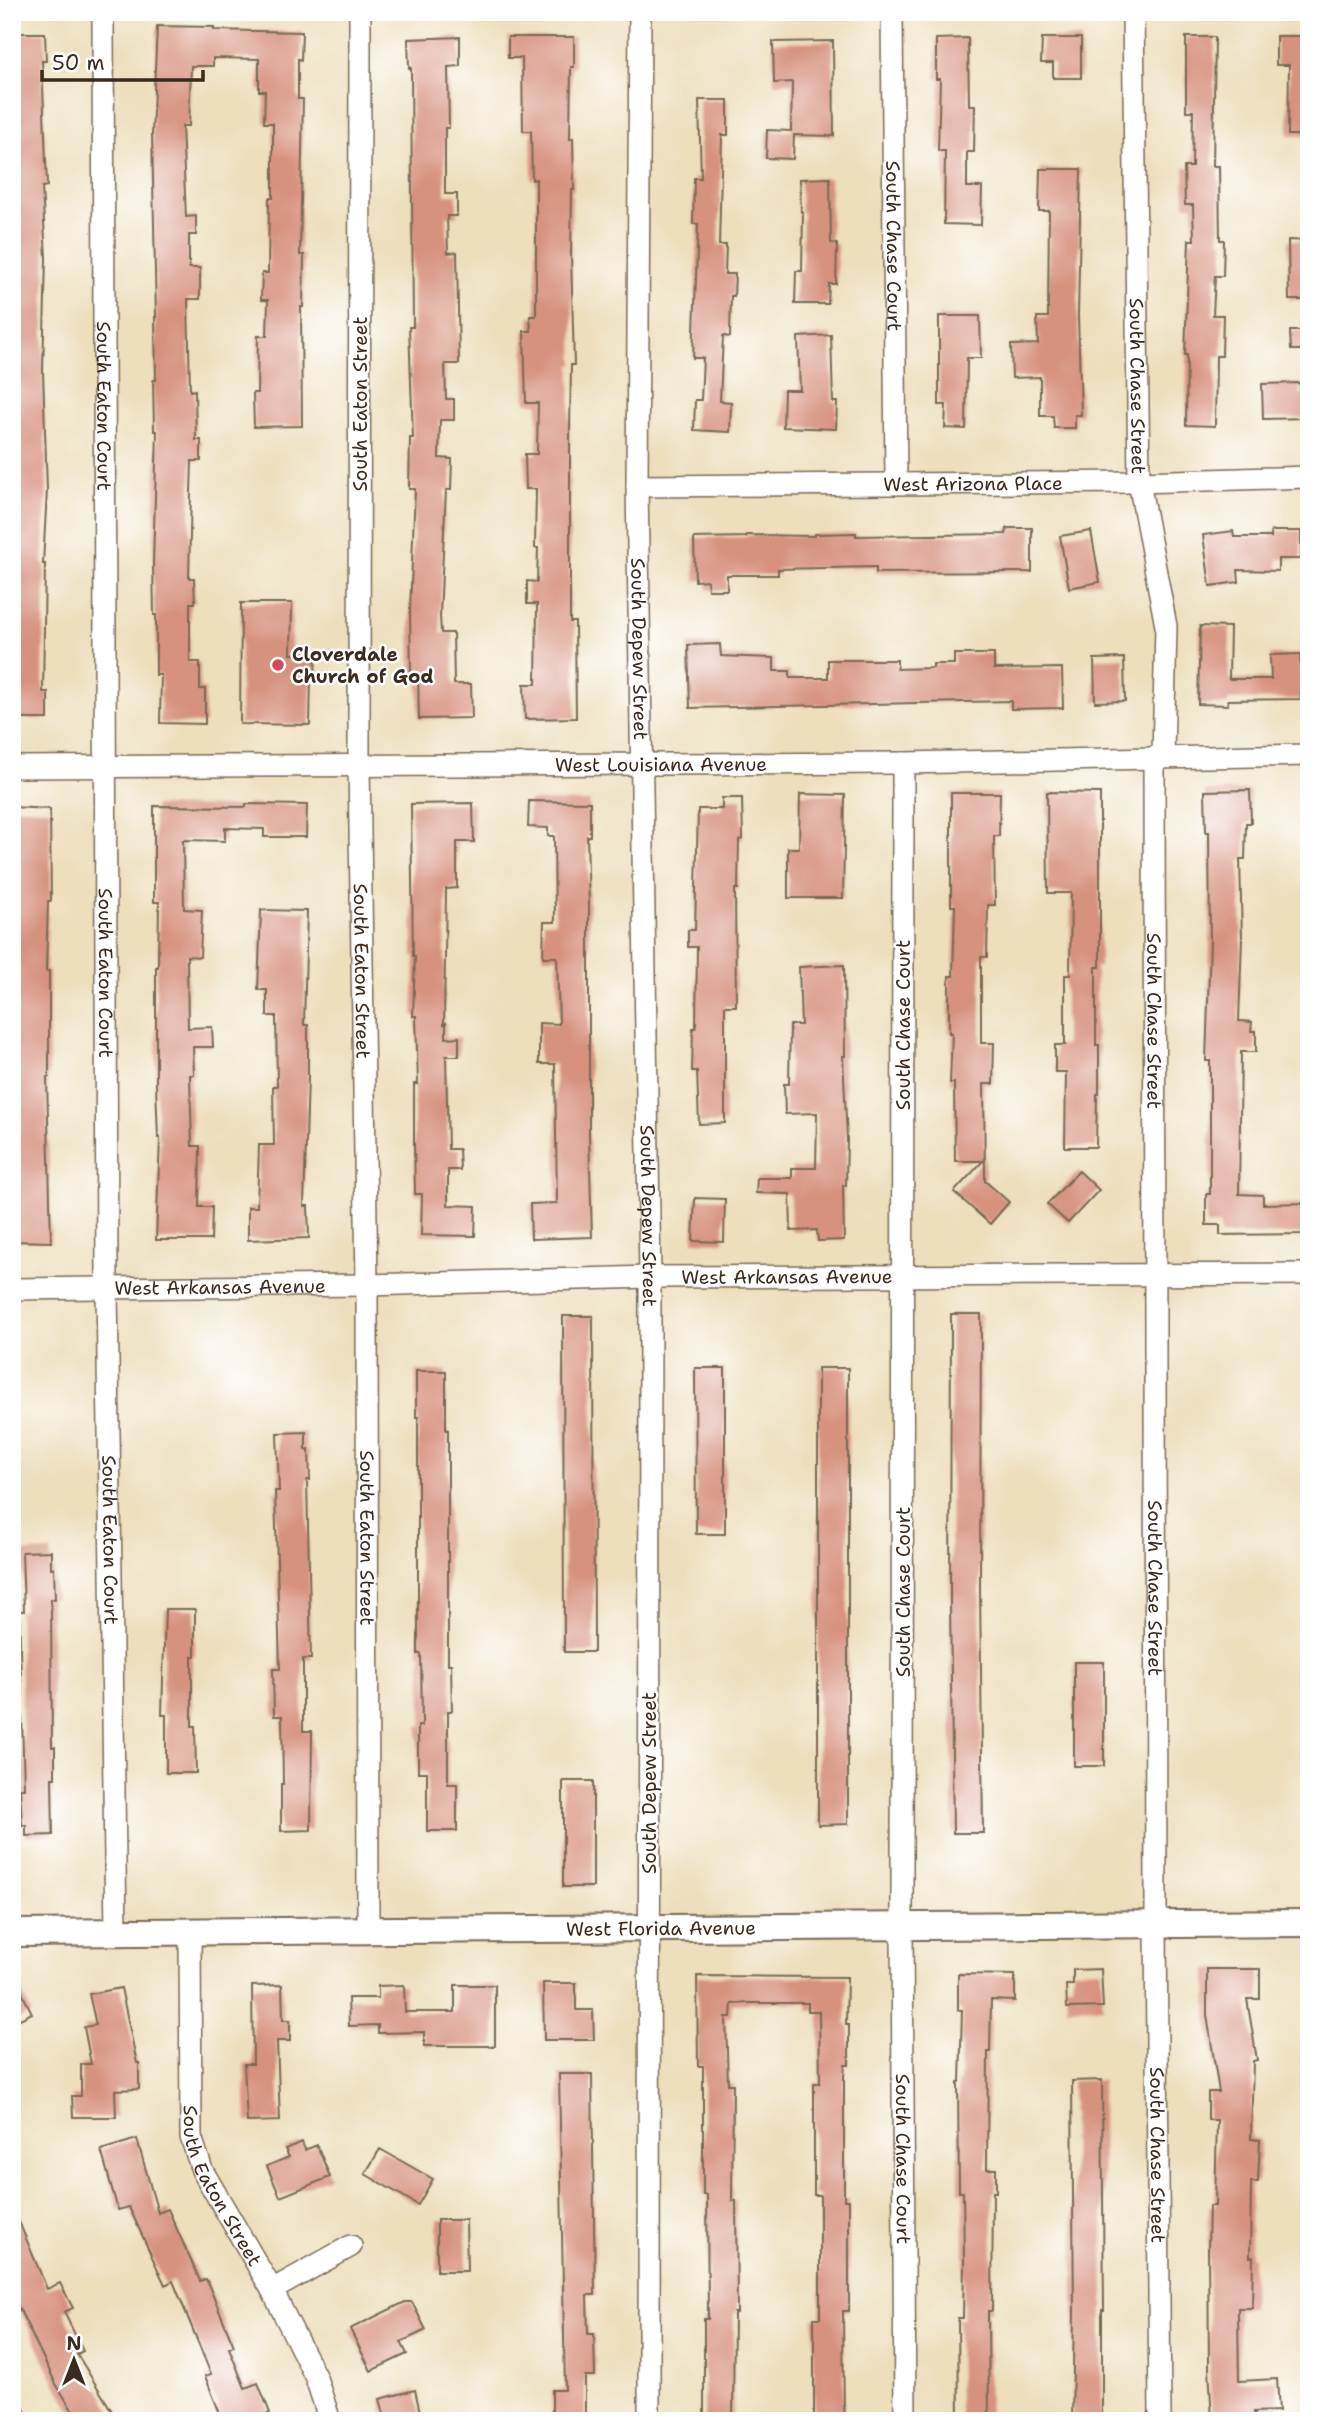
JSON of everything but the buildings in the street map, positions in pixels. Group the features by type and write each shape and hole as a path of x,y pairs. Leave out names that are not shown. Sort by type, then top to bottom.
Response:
{"street":[{"name":"South Eaton Court","path":"103,12 107,1287 116,1932"},
{"name":"South Eaton Street","path":"360,12 359,764 367,1285 368,1930"},
{"name":"South Depew Street","path":"640,12 636,486 650,1278 649,2421"},
{"name":"South Chase Court","path":"892,12 896,482"},
{"name":"South Chase Street","path":"1133,12 1139,482 1166,626 1159,757 1156,1275 1156,1924 1160,2421"},
{"name":"West Arizona Place","path":"636,486 1139,482 1309,477"},
{"name":"West Louisiana Avenue","path":"12,767 903,763 1309,755"},
{"name":"South Chase Court","path":"903,763 902,1926 905,2421"},
{"name":"West Arkansas Avenue","path":"12,1289 904,1275 1309,1274"},
{"name":"West Florida Avenue","path":"12,1933 1309,1923"},
{"name":"South Eaton Street","path":"191,1932 191,2137 202,2170 272,2290 316,2378 330,2421"},
{"path":"272,2290 351,2246"},
{"path":"12,2410 18,2421"}],"place":[{"name":"Cloverdale Church of God","path":"278,665"}]}
